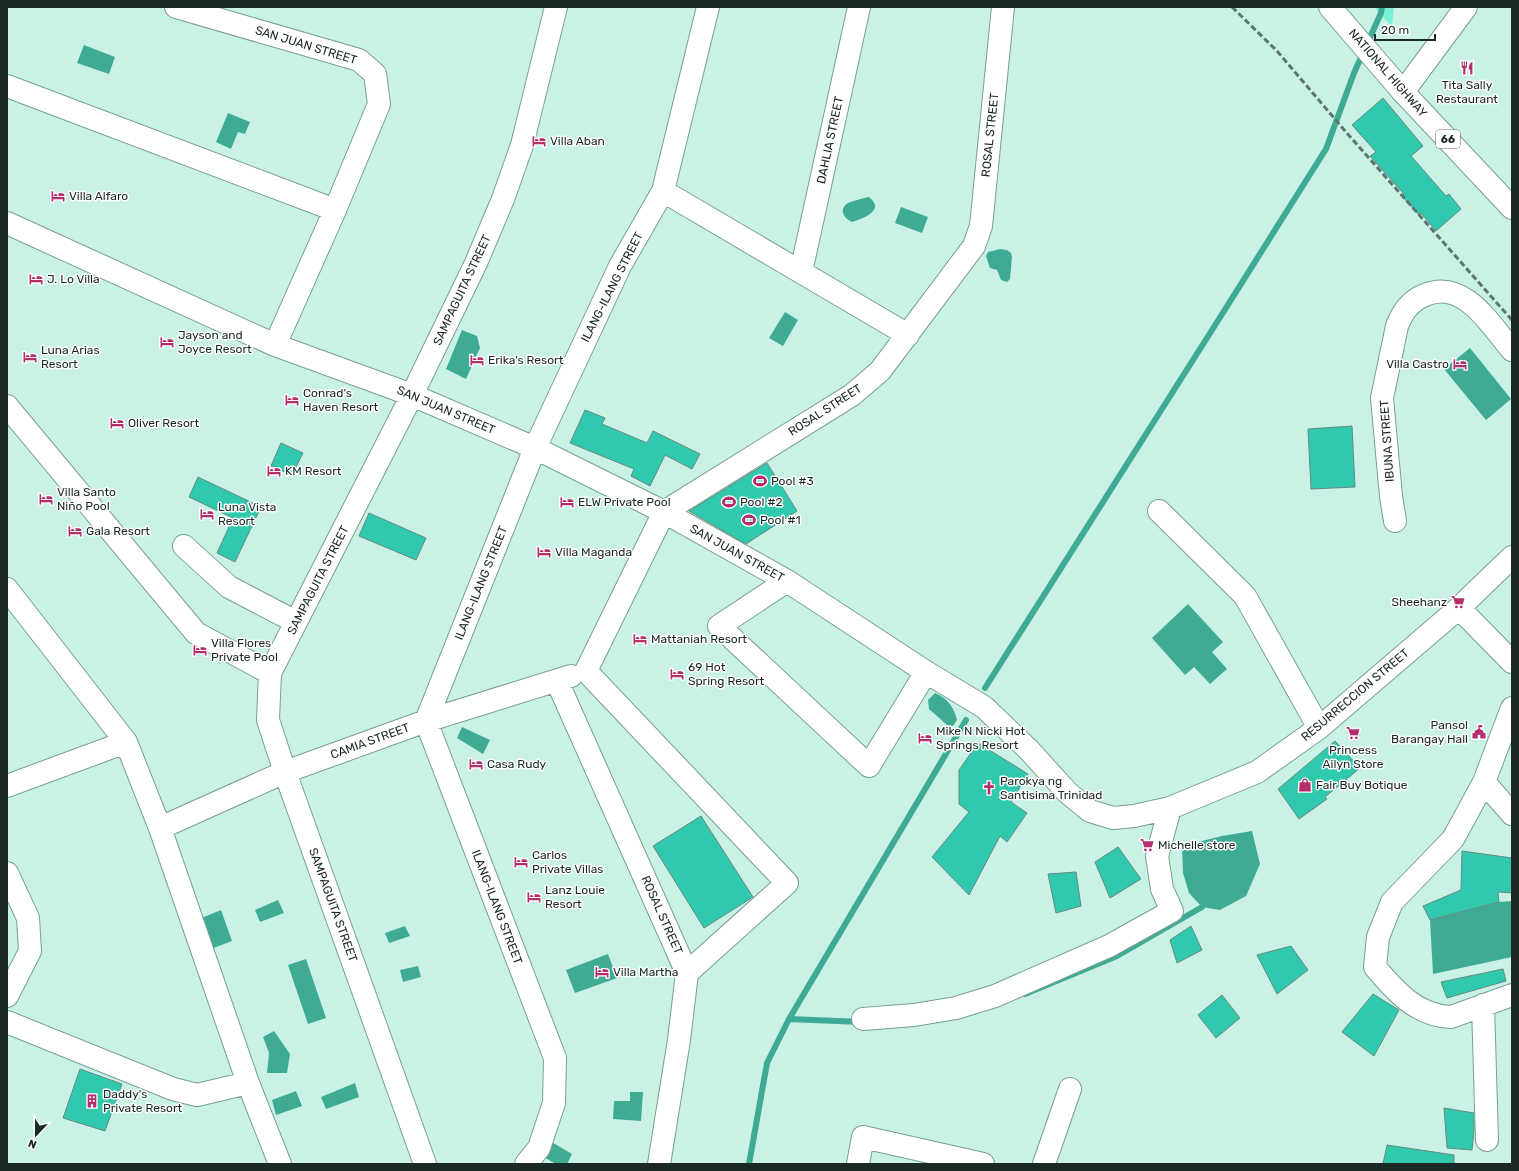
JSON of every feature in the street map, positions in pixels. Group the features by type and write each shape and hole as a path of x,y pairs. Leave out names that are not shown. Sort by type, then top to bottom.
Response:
{"street":[{"name":"SAN JUAN STREET","path":"176,7 360,60 375,74 379,104 335,210 275,345 412,395 535,448 664,512 787,580 926,672 962,692 984,707"},
{"name":"SAMPAGUITA STREET","path":"425,1164 285,772 268,720 270,673 412,395 476,263 503,199 522,145 556,7"},
{"name":"ILANG-ILANG STREET","path":"526,1164 539,1148 554,1103 555,1058 426,721 535,448 620,266 663,191 708,7"},
{"name":"DAHLIA STREET","path":"801,272 859,7"},
{"name":"ROSAL STREET","path":"664,512 852,395 880,371 974,246 980,226 1003,7"},
{"name":"NATIONAL HIGHWAY","path":"1330,7 1403,92 1512,208"},
{"path":"1403,92 1466,7"},
{"path":"7,86 335,210"},
{"path":"663,191 908,335"},
{"path":"7,223 275,345"},
{"name":"IBUNA STREET","path":"1395,521 1391,496 1382,398 1397,326 1408,306 1418,298 1428,293 1439,292 1459,295 1476,307 1512,350"},
{"path":"7,406 196,633 270,673"},
{"path":"1159,511 1245,596 1319,728"},
{"path":"659,1164 679,1040 687,973 787,883 586,671 664,512"},
{"path":"184,546 229,586 296,622"},
{"name":"RESURRECCION STREET","path":"984,707 1029,750 1068,793 1090,811 1113,818 1134,816 1170,808 1256,772 1319,728 1459,608 1512,556"},
{"path":"787,580 719,626 869,766 926,672"},
{"path":"7,589 126,742 160,828 248,1083 280,1164"},
{"path":"1459,608 1512,662"},
{"name":"CAMIA STREET","path":"160,828 285,772 426,721 557,682 586,671"},
{"name":"ROSAL STREET","path":"557,682 687,973"},
{"path":"1512,708 1484,782 1453,839 1392,902 1378,937 1376,967 1391,987 1412,1005 1443,1016 1451,1017 1512,995"},
{"path":"7,786 126,742"},
{"path":"1484,782 1512,814"},
{"path":"863,1019 914,1015 956,1008 994,996 1109,946 1172,911 1162,889 1157,856 1170,808"},
{"path":"7,873 28,918 30,951 7,996"},
{"path":"1483,1005 1487,1140"},
{"path":"7,1022 173,1089 197,1095 248,1083"},
{"path":"1044,1164 1070,1089"},
{"path":"858,1164 863,1137 983,1164"}],"shaded area":[{"path":"1374,7 1394,7 1392,27"},
{"path":"84,45 115,57 109,74 77,63"},
{"path":"228,113 250,122 245,134 238,132 231,149 216,142"},
{"path":"869,197 874,202 874,210 862,219 852,222 849,221 843,214 843,208 845,205"},
{"path":"901,207 928,217 922,233 895,223"},
{"path":"1000,249 1007,250 1011,253 1012,257 1010,279 1007,282 1001,280 997,270 990,268 986,256 988,252"},
{"path":"785,312 798,320 783,346 769,338"},
{"path":"462,330 477,336 480,348 466,379 446,369"},
{"path":"1470,348 1511,399 1486,420 1444,369"},
{"path":"1188,604 1223,642 1212,652 1227,669 1210,684 1194,667 1185,675 1152,638"},
{"path":"935,693 946,700 952,707 957,720 953,726 947,725 929,709 928,700"},
{"path":"462,727 490,740 483,754 457,738"},
{"path":"1252,831 1260,864 1246,896 1220,910 1202,907 1189,893 1183,873 1182,846 1222,836"},
{"path":"278,900 284,913 260,922 255,910"},
{"path":"1512,901 1512,957 1433,974 1430,920 1499,902"},
{"path":"221,910 232,941 211,949 199,919"},
{"path":"405,926 410,936 389,943 385,933"},
{"path":"608,954 617,978 575,993 566,970"},
{"path":"306,959 326,1018 308,1024 288,965"},
{"path":"418,966 421,977 403,982 400,970"},
{"path":"274,1031 290,1054 287,1073 267,1073 269,1053 263,1037"},
{"path":"355,1083 359,1097 326,1109 321,1097"},
{"path":"296,1091 302,1106 276,1115 272,1100"},
{"path":"630,1092 643,1092 641,1121 613,1119 614,1101 630,1101"},
{"path":"548,1140 572,1154 567,1164 556,1164 540,1155"}],"building":[{"path":"1383,98 1423,146 1411,156 1446,196 1449,194 1461,209 1436,231 1421,213 1419,215 1402,196 1404,194 1370,156 1376,152 1352,125"},
{"path":"585,410 605,418 602,424 647,443 653,431 700,454 692,469 665,455 650,486 631,476 634,469 570,443"},
{"path":"1352,426 1355,487 1311,489 1308,429"},
{"path":"281,443 303,453 292,475 271,466"},
{"path":"767,463 797,511 746,544 689,511"},
{"path":"198,477 261,507 235,562 217,553 233,518 189,497"},
{"path":"369,513 426,538 416,560 359,536"},
{"path":"1335,741 1360,768 1325,797 1327,799 1299,819 1278,789"},
{"name":"Parokya ng Santisima Trinidad","path":"978,743 1028,774 1011,802 1027,813 1007,842 1000,836 969,895 932,857 969,812 959,804 959,770"},
{"path":"701,816 753,897 704,928 653,846"},
{"path":"1118,847 1141,879 1110,898 1095,862"},
{"path":"1462,851 1512,858 1512,893 1498,892 1499,902 1430,920 1423,906 1461,890"},
{"path":"1076,872 1081,906 1056,913 1048,874"},
{"path":"1191,926 1202,950 1177,963 1170,940"},
{"path":"1291,946 1308,970 1277,994 1257,955"},
{"path":"1503,969 1506,981 1447,998 1441,982"},
{"path":"1373,994 1399,1010 1374,1056 1342,1032"},
{"path":"1222,995 1240,1018 1216,1038 1198,1015"},
{"name":"Daddy's Private Resort","path":"80,1069 122,1084 105,1131 63,1118"},
{"path":"1444,1108 1474,1113 1472,1150 1447,1148"},
{"path":"1387,1145 1454,1155 1454,1164 1383,1164"}],"waterway":[{"path":"1367,44 1381,13 1382,7"},
{"path":"985,688 1326,149 1354,73 1363,53"},
{"path":"749,1164 767,1063 789,1019 966,720"},
{"path":"1025,994 1117,956 1202,907"},
{"path":"789,1019 861,1022"}],"railway":[{"path":"1232,7 1277,51 1346,132 1512,320"}],"place":[{"name":"Tita Sally Restaurant","path":"1467,68"},
{"name":"Villa Aban","path":"539,141"},
{"name":"Villa Alfaro","path":"58,196"},
{"name":"J. Lo Villa","path":"36,279"},
{"name":"Jayson and Joyce Resort","path":"167,342"},
{"name":"Luna Arias Resort","path":"30,357"},
{"name":"Erika's Resort","path":"477,360"},
{"name":"Villa Castro","path":"1460,364"},
{"name":"Conrad's Haven Resort","path":"292,400"},
{"name":"Oliver Resort","path":"117,423"},
{"name":"KM Resort","path":"274,471"},
{"name":"Pool #3","path":"760,481"},
{"name":"Villa Santo Niño Pool","path":"46,499"},
{"name":"ELW Private Pool","path":"567,502"},
{"name":"Pool #2","path":"729,502"},
{"name":"Luna Vista Resort","path":"207,514"},
{"name":"Pool #1","path":"749,520"},
{"name":"Gala Resort","path":"75,531"},
{"name":"Villa Maganda","path":"544,552"},
{"name":"Sheehanz","path":"1458,602"},
{"name":"Mattaniah Resort","path":"640,639"},
{"name":"Villa Flores Private Pool","path":"200,650"},
{"name":"69 Hot Spring Resort","path":"677,674"},
{"name":"Pansol Barangay Hall","path":"1479,732"},
{"name":"Princess Ailyn Store","path":"1353,733"},
{"name":"Mike N Nicki Hot Springs Resort","path":"925,738"},
{"name":"Casa Rudy","path":"476,764"},
{"name":"Fair Buy Botique","path":"1305,785"},
{"name":"Parokya ng Santisima Trinidad","path":"989,788"},
{"name":"Michelle store","path":"1147,845"},
{"name":"Carlos Private Villas","path":"521,862"},
{"name":"Lanz Louie Resort","path":"534,897"},
{"name":"Villa Martha","path":"602,972"},
{"name":"Daddy's Private Resort","path":"92,1101"}]}
